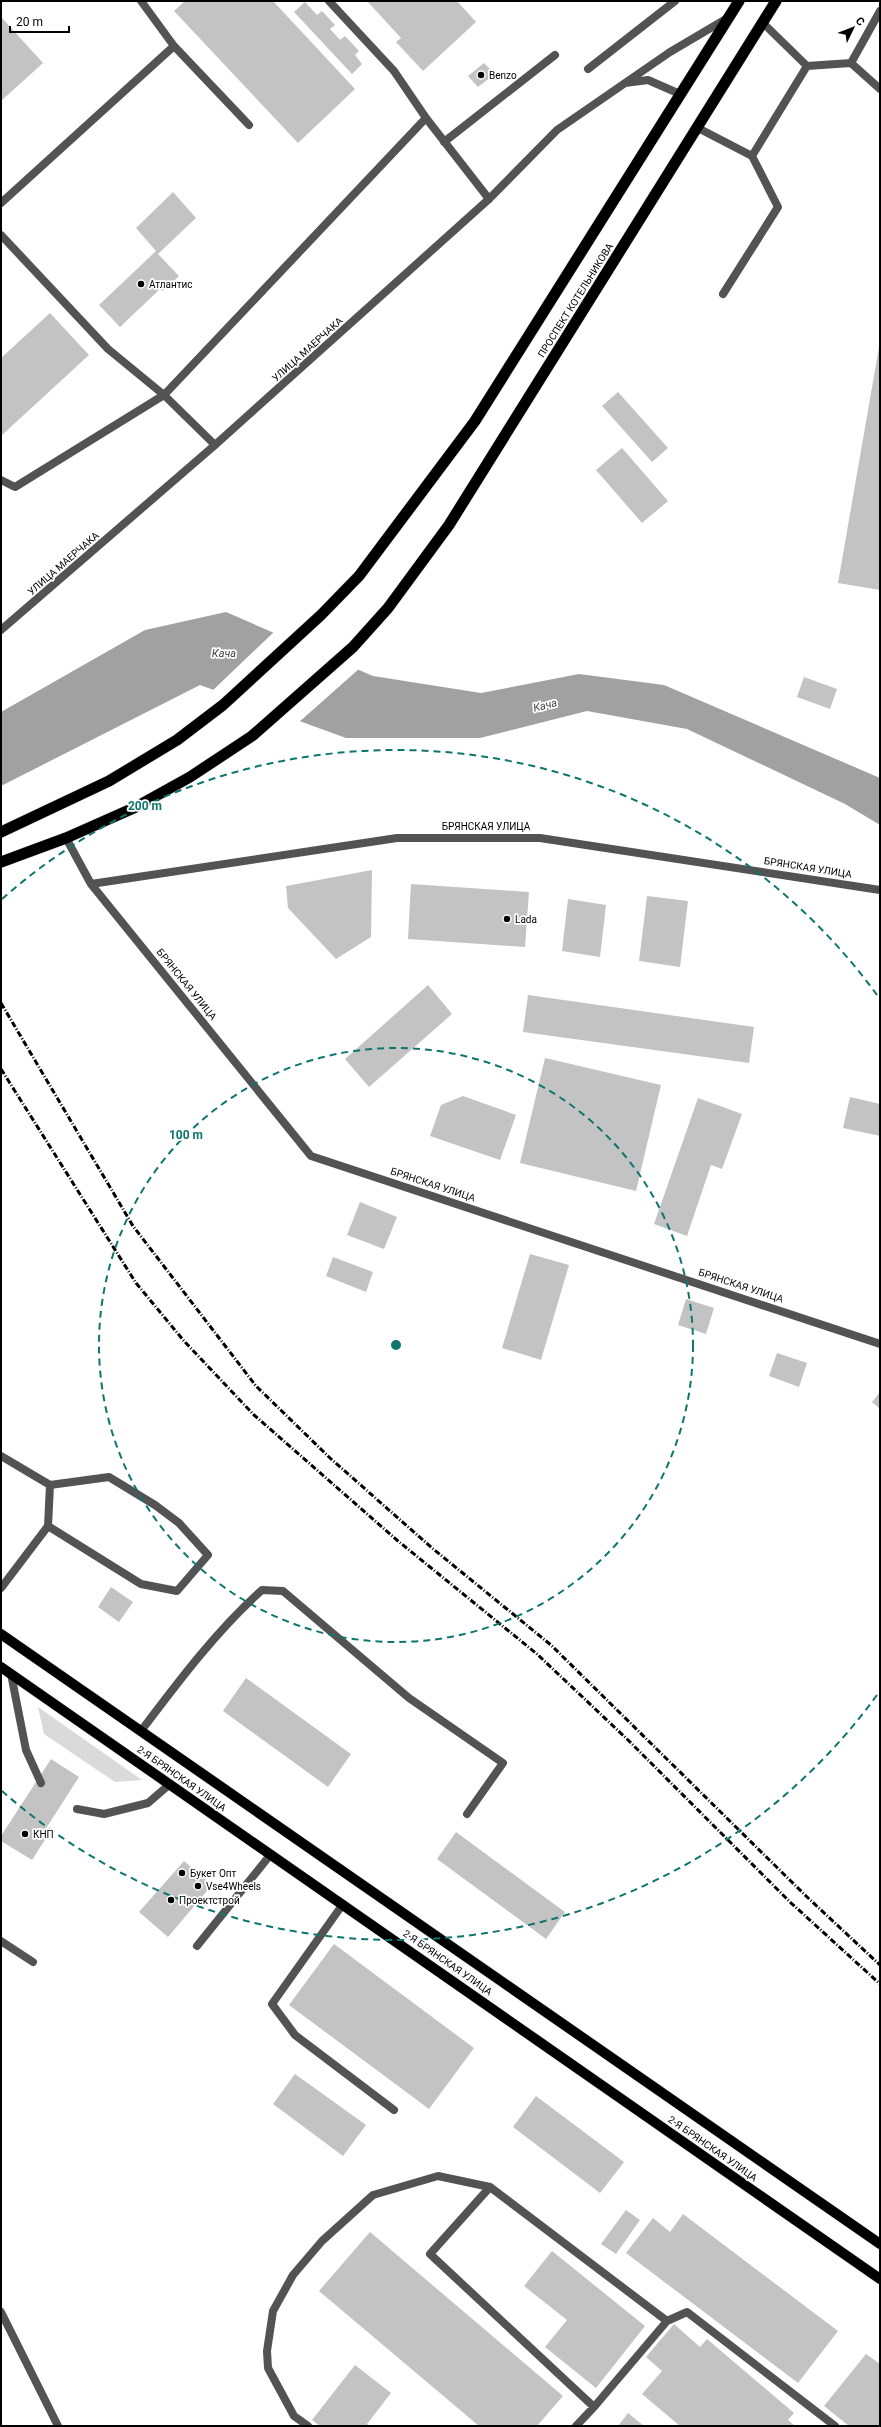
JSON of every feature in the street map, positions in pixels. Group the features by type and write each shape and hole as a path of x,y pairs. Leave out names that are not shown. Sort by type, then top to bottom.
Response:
{"highway":[{"name":"ПРОСПЕКТ КОТЕЛЬНИКОВА","path":"1,832 109,781 177,740 223,705 321,615 359,576 475,421 739,1"},
{"name":"ПРОСПЕКТ КОТЕЛЬНИКОВА","path":"66,838 143,803 190,777 252,736 352,647 388,608 449,524 776,1"},
{"path":"1,862 66,838"}],"main road":[{"name":"2-Я БРЯНСКАЯ УЛИЦА","path":"1,1634 142,1730 880,2244"},
{"name":"2-Я БРЯНСКАЯ УЛИЦА","path":"1,1667 272,1854 880,2279"}],"street":[{"path":"141,1 174,46 249,125"},
{"path":"329,1 394,71 426,118 489,199"},
{"path":"588,69 674,1"},
{"path":"851,63 880,11"},
{"name":"УЛИЦА МАЕРЧАКА","path":"1,630 215,445 489,199 557,130 670,52 729,17"},
{"path":"763,23 807,66 851,63 880,90"},
{"path":"1,203 174,46"},
{"path":"444,142 555,55"},
{"path":"752,156 807,66"},
{"path":"624,83 648,80 680,94"},
{"path":"1,480 15,487 164,395 426,118"},
{"path":"698,128 752,156 778,206 723,294"},
{"path":"1,236 108,349 164,395 215,445"},
{"name":"БРЯНСКАЯ УЛИЦА","path":"66,838 91,884 311,1156 880,1344"},
{"name":"БРЯНСКАЯ УЛИЦА","path":"91,884 398,838 540,838 880,890"},
{"path":"1,1456 50,1485 108,1477 155,1505 179,1523 208,1555 177,1590 141,1584 48,1526"},
{"path":"1,1588 48,1526 50,1485"},
{"path":"142,1730 168,1695 245,1605 262,1590 283,1591 410,1698 502,1763 467,1814"},
{"path":"11,1674 26,1750 41,1783"},
{"path":"77,1809 104,1814 148,1803 170,1784"},
{"path":"197,1946 272,1854"},
{"path":"343,1904 272,2004 295,2035 394,2110"},
{"path":"1,1941 33,1962"},
{"path":"308,2426 294,2416 268,2368 267,2351 273,2311 293,2274 322,2241 373,2195 438,2176 490,2187 667,2321"},
{"path":"490,2187 430,2254 594,2407"},
{"path":"1,2312 58,2426"},
{"path":"576,2426 667,2321 687,2312 835,2426"}],"shaded area":[{"path":"38,1707 142,1780 115,1782 44,1734"}],"water":[{"name":"Кача","path":"226,612 373,676 481,693 579,674 664,685 880,778 880,825 845,804 687,729 587,711 480,738 346,738 200,685 1,786 1,712 145,630"}],"pier":[{"path":"275,631 360,668 298,723 211,692"}],"building":[{"path":"185,1 273,1 355,89 298,143 174,11"},
{"path":"367,1 457,1 476,22 423,71 396,42 401,38"},
{"path":"305,2 317,15 322,11 335,25 330,29 340,40 345,36 359,51 355,55 362,64 352,74 294,12"},
{"path":"2,18 43,63 1,101 1,19"},
{"name":"Benzo","path":"484,63 495,74 478,87 468,76"},
{"path":"173,192 196,218 158,254 179,276 163,291 160,289 120,327 99,305 156,251 136,228"},
{"path":"50,313 89,355 1,436 1,358"},
{"path":"880,347 880,590 838,583"},
{"path":"618,392 668,448 652,462 602,406"},
{"path":"622,448 668,501 642,523 596,470"},
{"path":"804,677 837,689 830,709 797,697"},
{"path":"372,870 371,937 336,959 288,908 286,886"},
{"path":"411,884 529,892 525,947 408,939"},
{"path":"647,896 688,901 680,967 639,961"},
{"path":"568,899 606,905 600,957 562,951"},
{"path":"428,985 452,1014 369,1087 345,1059"},
{"path":"528,995 754,1027 749,1063 523,1032"},
{"path":"545,1058 661,1085 636,1191 520,1163"},
{"path":"463,1096 516,1115 500,1160 430,1136 441,1105"},
{"path":"850,1097 880,1104 880,1136 843,1128"},
{"path":"698,1098 742,1114 722,1169 711,1165 687,1236 654,1224"},
{"path":"360,1202 397,1217 384,1249 347,1235"},
{"path":"530,1254 569,1265 541,1360 502,1348"},
{"path":"333,1257 373,1272 366,1292 326,1276"},
{"path":"686,1299 714,1308 706,1334 678,1325"},
{"path":"777,1353 807,1363 799,1387 769,1376"},
{"path":"880,1392 880,1409 872,1402"},
{"path":"111,1587 133,1602 119,1622 98,1607"},
{"path":"246,1678 351,1754 328,1787 223,1711"},
{"path":"51,1759 79,1777 45,1830 50,1832 32,1860 1,1841 1,1836"},
{"path":"456,1832 565,1912 546,1939 437,1859"},
{"path":"184,1861 212,1885 168,1937 139,1912"},
{"path":"334,1944 474,2048 429,2109 289,2005"},
{"path":"295,2074 366,2125 343,2156 273,2104"},
{"path":"536,2096 624,2162 600,2193 513,2127"},
{"path":"626,2210 640,2220 616,2254 601,2244"},
{"path":"683,2214 838,2331 798,2383 626,2253 653,2218 670,2232"},
{"path":"370,2232 563,2396 537,2426 479,2426 319,2291"},
{"path":"552,2251 645,2326 596,2388 545,2347 567,2320 524,2286"},
{"path":"674,2324 700,2347 707,2339 794,2413 788,2420 795,2426 680,2426 642,2394 662,2371 646,2357"},
{"path":"866,2354 880,2364 880,2425 849,2426 824,2406"},
{"path":"355,2365 391,2393 367,2424 370,2426 320,2426 312,2420"},
{"path":"628,2413 644,2426 618,2426"}],"railway":[{"path":"1,1003 133,1226 256,1386 330,1458 432,1548 551,1645 806,1896 880,1965"},
{"path":"1,1069 136,1283 184,1341 254,1415 398,1541 537,1654 628,1740 790,1902 880,1984"}],"place":[{"name":"Benzo","path":"481,75"},
{"name":"Атлантис","path":"141,284"},
{"name":"Lada","path":"507,919"},
{"name":"КНП","path":"25,1834"},
{"name":"Букет Опт","path":"182,1873"},
{"name":"Vse4Wheels","path":"198,1886"},
{"name":"Проектстрой","path":"171,1900"}]}
